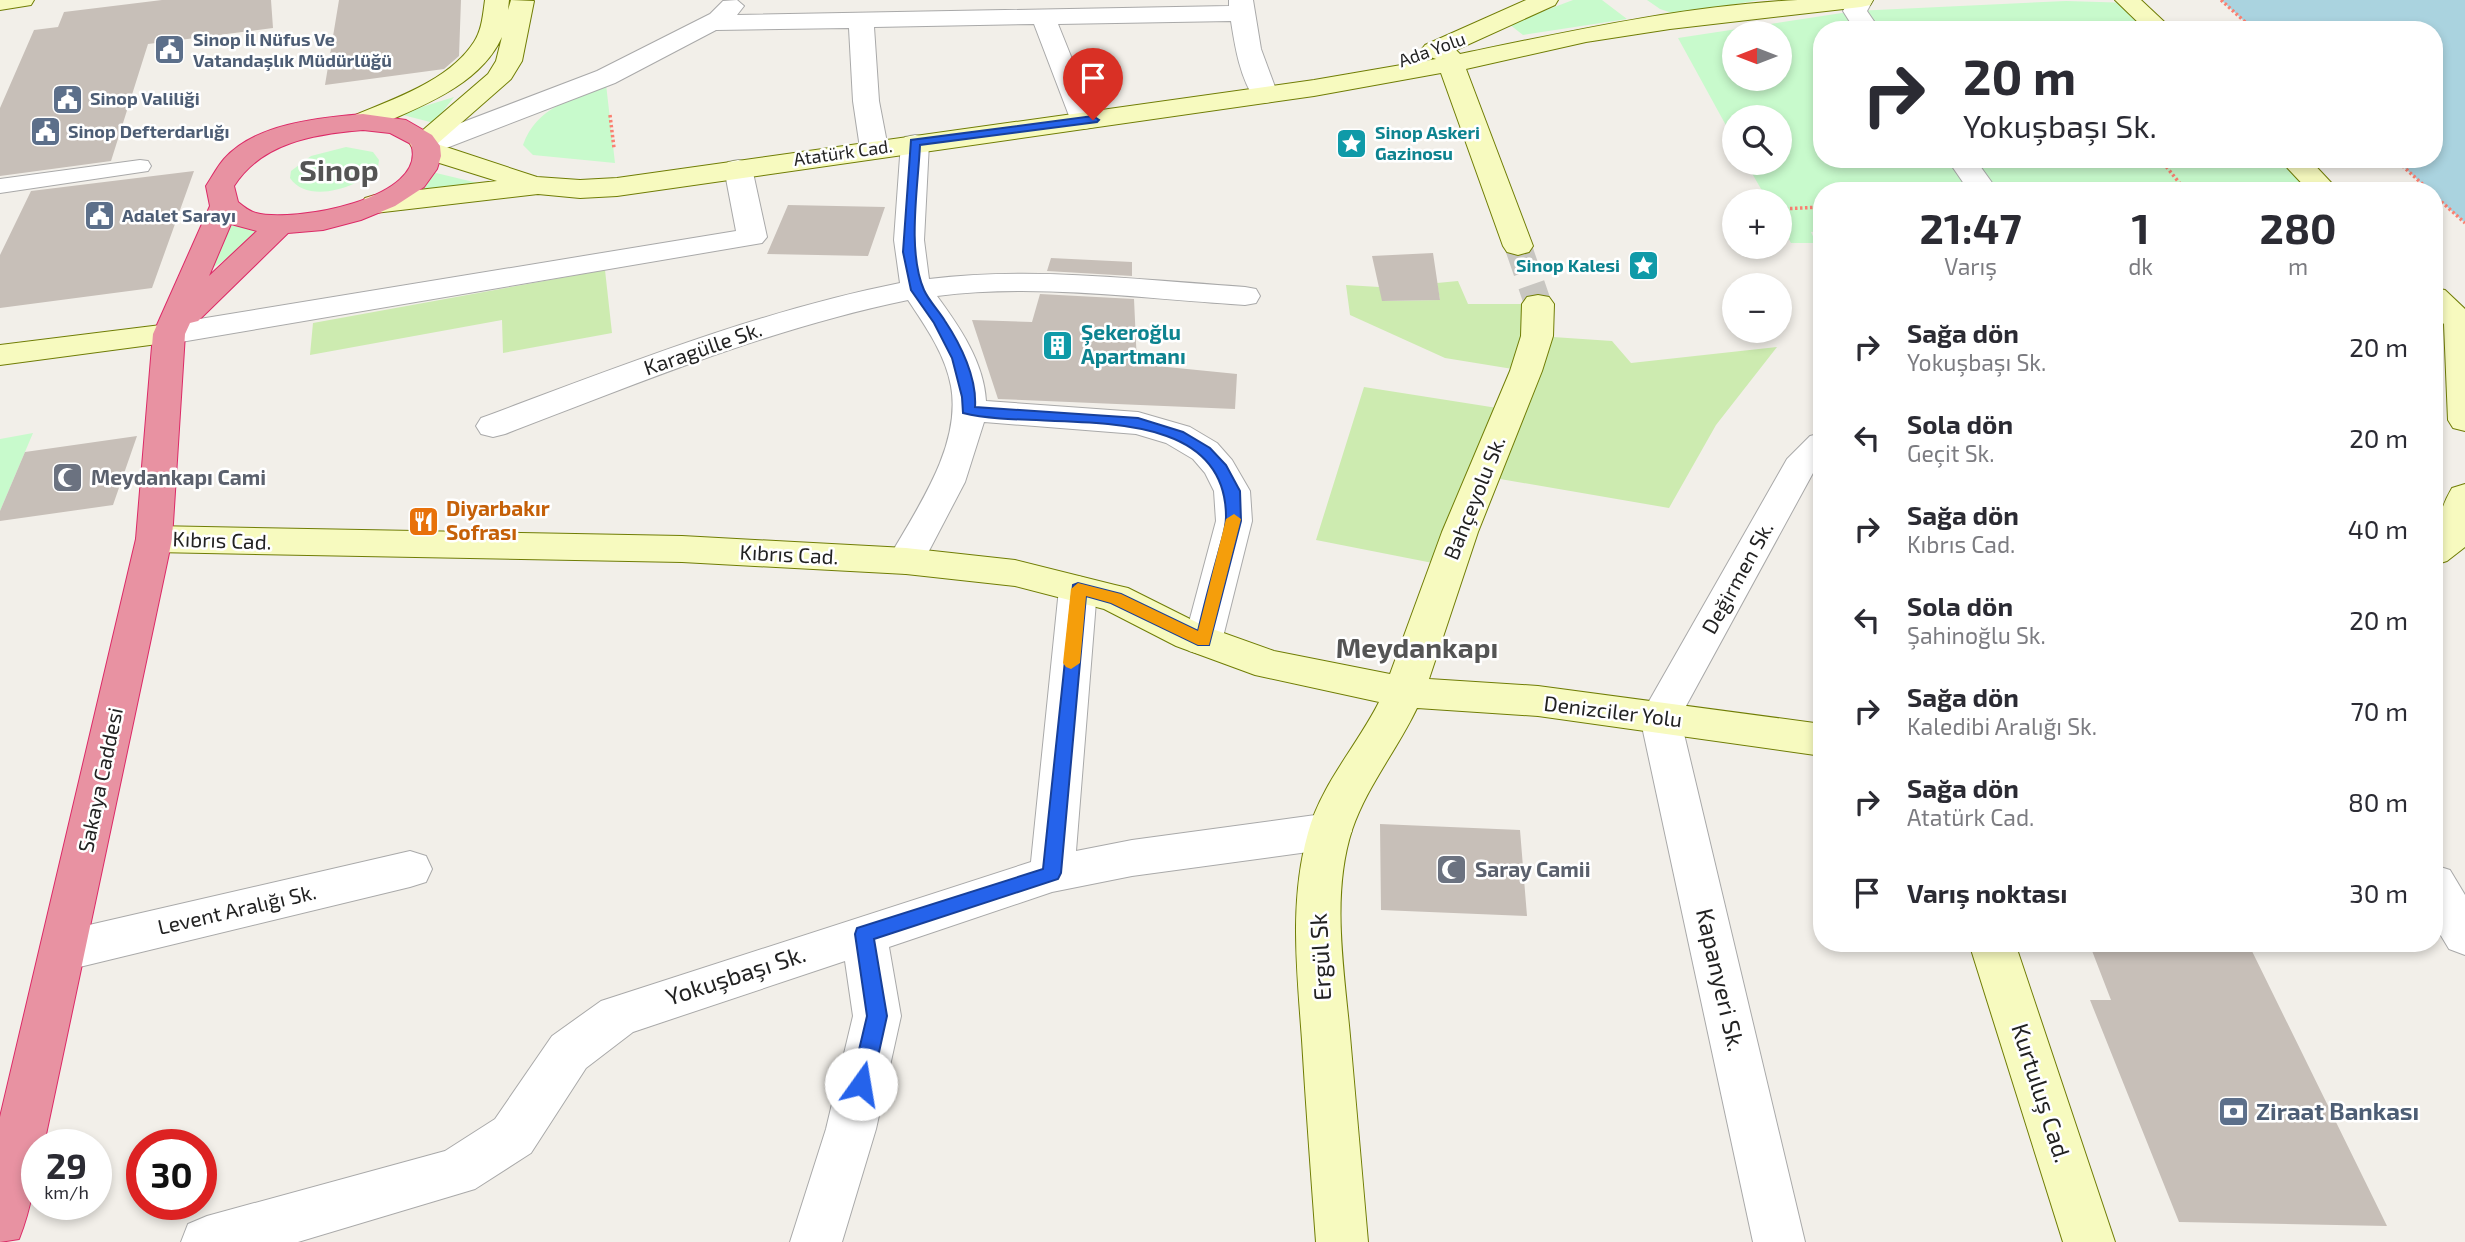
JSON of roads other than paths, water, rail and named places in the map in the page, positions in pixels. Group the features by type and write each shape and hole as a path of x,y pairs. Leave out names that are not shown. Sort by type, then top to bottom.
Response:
{"highway":[{"path":"224,206 242,218 281,224 321,222 362,211 401,191 419,176 428,158 426,146 416,134 395,125 363,122"},
{"name":"Sakaya Caddesi","path":"0,1221 154,539 169,334 224,206 220,186 237,162 281,137 307,129 363,122"},
{"path":"169,334 235,266 281,224"}],"main road":[{"path":"363,122 418,98 461,71 485,46 494,21 497,0"},
{"path":"522,0 509,61 498,79 426,146 538,185"},
{"name":"Ada Yolu","path":"1314,88 1442,57 1465,38 1546,0"},
{"path":"1518,246 1442,57 1670,22 1862,0"},
{"path":"2127,0 2151,21"},
{"path":"1617,4 1670,22"},
{"name":"Atatürk Cad.","path":"538,185 580,189 618,187 874,148 1314,88"},
{"path":"2302,168 2316,182"},
{"path":"375,204 538,185"},
{"name":"Bahçeyolu Sk.","path":"1404,692 1460,532 1526,371 1537,336 1538,304"},
{"path":"2443,305 2463,322 2465,420"},
{"path":"0,355 169,334"},
{"path":"2451,543 2465,496"},
{"name":"Kıbrıs Cad.","path":"154,539 682,549 906,561 1015,573 1115,598 1203,640 1269,665 1404,692"},
{"name":"Denizciler Yolu","path":"1404,692 1538,702 1813,739"},
{"name":"Ergül Sk","path":"1342,1242 1320,966 1318,896 1330,831 1352,781 1385,732 1404,692"},
{"name":"Kurtuluş Cad.","path":"1995,952 2089,1242"}],"street":[{"path":"426,146 606,77 711,23 738,0"},
{"path":"1862,0 1855,11 1862,21"},
{"path":"711,23 1043,17 1241,7 1248,49 1256,78 1265,95"},
{"path":"1043,17 1084,121"},
{"path":"861,20 866,101 874,148"},
{"path":"906,561 950,475 965,434 969,397 958,358 940,323 918,290 909,252 915,143"},
{"path":"169,334 752,237 738,168"},
{"name":"Karagülle Sk.","path":"493,426 749,332 839,305 918,290 968,283 1028,281 1245,296"},
{"path":"968,410 1138,423 1178,435 1205,451 1220,468 1232,491 1234,521 1203,640"},
{"name":"Değirmen Sk.","path":"1660,717 1799,467 1813,453"},
{"path":"1052,873 1078,589"},
{"name":"Kapanyeri Sk.","path":"1660,717 1779,1242"},
{"name":"Yokuşbaşı Sk.","path":"207,1242 457,1171 513,1136 569,1052 618,1016 1052,873 1132,858 1330,831"},
{"name":"Levent Aralığı Sk.","path":"63,951 410,869"},
{"path":"2443,898 2465,935"},
{"path":"816,1242 851,1129 877,1016 864,934"}],"lane":[{"path":"0,186 141,166"}],"water":[{"path":"2221,0 2465,0 2465,223 2443,203 2443,182 2420,182 2405,168 2443,168 2443,21 2244,21"}],"tunnel":[{"path":"1518,246 1538,304"}],"place":[{"name":"Sinop İl Nüfus Ve Vatandaşlık Müdürlüğü","path":"170,50"},
{"name":"Sinop Valiliği","path":"67,99"},
{"name":"Sinop Defterdarlığı","path":"45,132"},
{"name":"Sinop Askeri Gazinosu","path":"1352,143"},
{"name":"Adalet Sarayı","path":"99,216"},
{"name":"Sinop Kalesi","path":"1643,266"},
{"name":"Şekeroğlu Apartmanı","path":"1058,345"},
{"name":"Meydankapı Cami","path":"68,478"},
{"name":"Diyarbakır Sofrası","path":"423,521"},
{"name":"Saray Camii","path":"1452,870"},
{"name":"Ziraat Bankası","path":"2233,1112"}],"district":[{"name":"Sinop","path":"339,171"},
{"name":"Meydankapı","path":"1417,648"}]}
